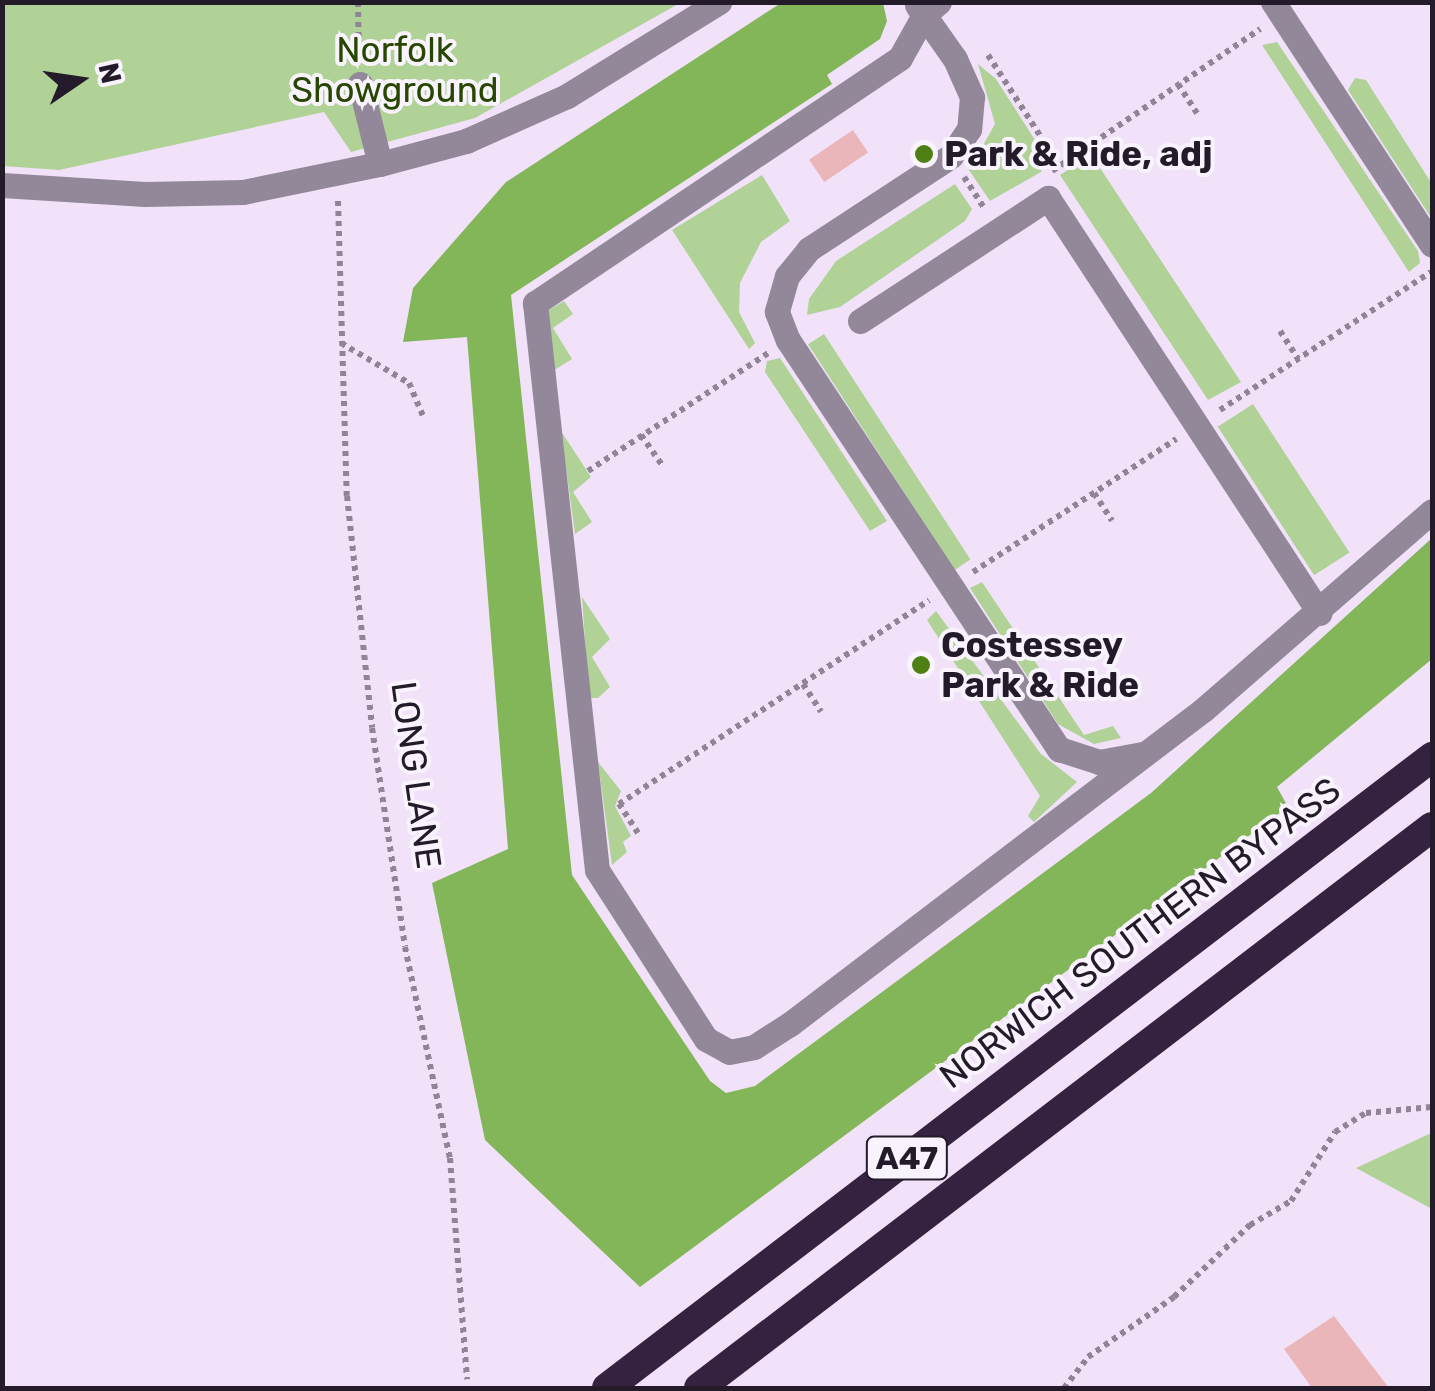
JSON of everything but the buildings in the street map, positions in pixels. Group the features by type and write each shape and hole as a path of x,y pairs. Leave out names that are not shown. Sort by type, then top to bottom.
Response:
{"highway":[{"name":"A47","path":"1207,927 1432,735"},
{"name":"NORWICH SOUTHERN BYPASS","path":"608,1388 1432,757"},
{"name":"A47","path":"699,1388 1432,827"},
{"name":"A47","path":"1296,931 1432,843"}],"street":[{"path":"2,185 145,194 243,192 337,175 466,140 567,96 719,2"},
{"path":"1273,2 1432,245"},
{"path":"926,7 972,97 969,129 951,156 809,249 787,276 778,312 788,340 948,588 1059,749 1099,762 1147,753"},
{"path":"926,7 900,58 535,303 597,870 706,1039 729,1052 754,1047 1147,753 1320,614 1432,511"},
{"path":"360,84 380,164"},
{"path":"860,321 1048,198 1320,614"}],"path":[{"path":"358,2 360,84"},
{"path":"955,58 980,43 1058,163"},
{"path":"1178,84 1197,112"},
{"name":"LONG LANE","path":"337,175 348,496 372,728 405,946 450,1158 467,1379"},
{"path":"638,833 619,804 1432,271"},
{"path":"1280,331 1298,359"},
{"path":"340,342 409,382 423,416"},
{"path":"641,435 662,465"},
{"path":"1094,493 1112,522"},
{"path":"802,684 821,712"},
{"path":"1064,1388 1088,1357 1174,1297 1250,1225 1291,1201 1335,1132 1366,1112 1432,1107"}],"green space":[{"name":"Norfolk Showground","path":"2,3 680,3 475,118 351,152 324,112 59,170 3,166"},
{"path":"781,3 883,3 887,21 880,39 827,75 832,84 511,295 572,875 710,1081 726,1093 755,1086 1151,793 1432,538 1432,659 1277,787 1288,807 640,1287 485,1140 432,883 508,849 467,337 403,342 413,288 506,182"},
{"path":"1277,42 1418,251 1420,263 1409,272 1262,45"},
{"path":"978,64 996,79 1047,159 1041,172 990,201 969,170 995,124"},
{"path":"1355,78 1366,80 1432,184 1432,219 1348,90"},
{"path":"1086,158 1100,168 1241,382 1208,400 1060,175"},
{"path":"762,175 790,221 761,242 740,283 739,312 755,343 749,349 672,230"},
{"path":"955,184 972,209 965,221 840,307 807,315 809,299 836,261"},
{"path":"564,301 573,314 553,328 572,359 553,371 546,325 549,310"},
{"path":"824,334 971,560 955,570 808,344"},
{"path":"780,358 887,521 870,531 765,372 767,361"},
{"path":"1253,404 1349,552 1314,575 1218,427"},
{"path":"561,431 591,477 573,492 592,522 575,534"},
{"path":"982,582 1084,735 1113,726 1121,738 1094,744 1058,724 970,588"},
{"path":"582,597 610,639 592,657 610,687 598,698 589,698"},
{"path":"936,611 1041,754 1077,782 1034,822 1028,816 1040,796 927,620"},
{"path":"598,762 621,791 615,806 631,836 623,842 627,852 612,865"},
{"path":"1429,1134 1432,1209 1356,1168"}],"place":[{"name":"Park & Ride, adj","path":"924,154"},
{"name":"Costessey Park & Ride","path":"921,665"}]}
